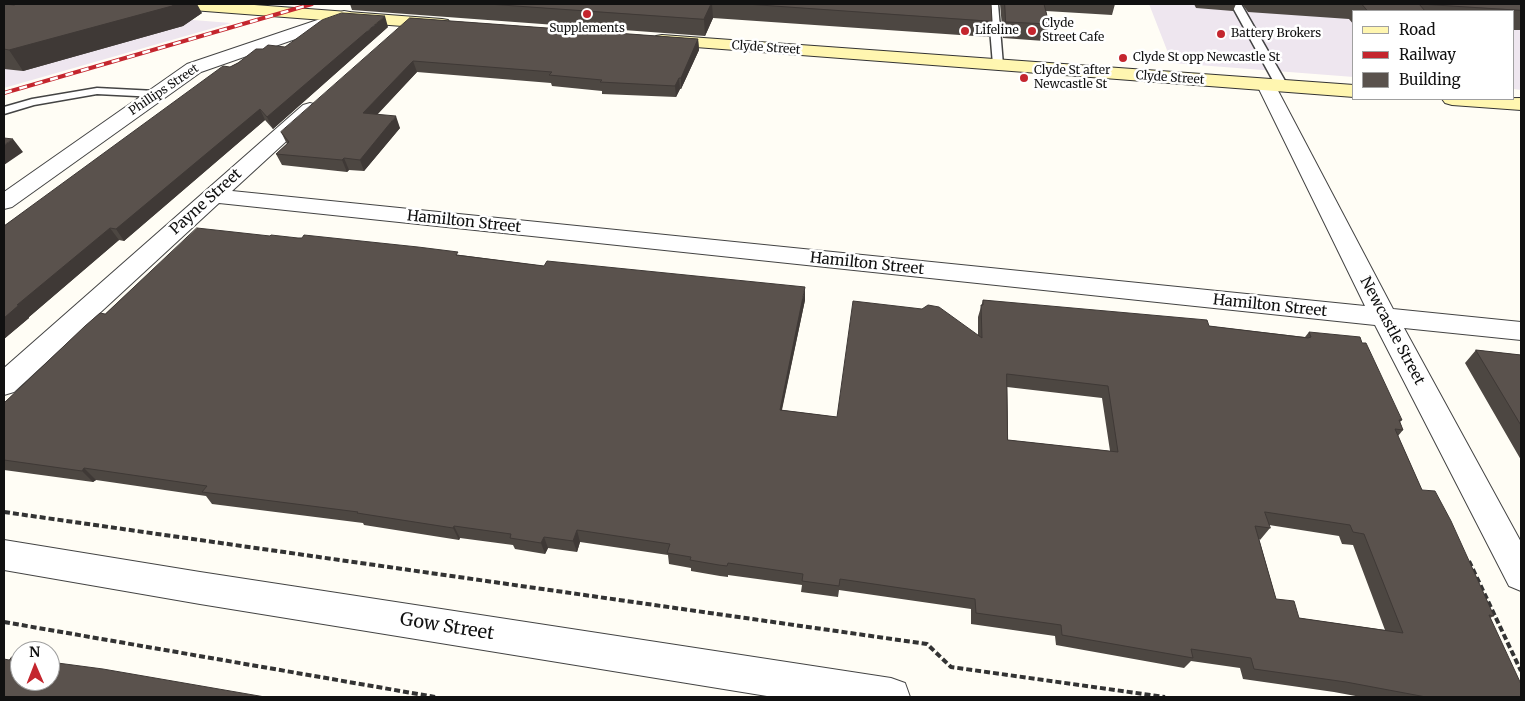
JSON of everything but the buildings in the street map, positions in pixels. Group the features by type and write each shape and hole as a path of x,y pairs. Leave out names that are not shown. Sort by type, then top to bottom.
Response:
{"street":[{"path":"179,4 457,25"},
{"name":"Phillips Street","path":"4,202 194,68 344,16"},
{"path":"386,40 408,21"},
{"name":"Clyde Street","path":"644,39 1352,92"},
{"name":"Newcastle Street","path":"1274,86 1385,318 1521,575"},
{"name":"Payne Street","path":"4,384 328,92"},
{"path":"1466,100 1521,104"},
{"name":"Hamilton Street","path":"213,196 1521,331"},
{"name":"Gow Street","path":"4,555 210,590 891,697"}],"lane":[{"path":"993,4 998,65"},
{"path":"1236,4 1274,86"},
{"path":"4,111 32,102 97,91 156,94"}],"path":[{"path":"4,512 928,644 951,667 1165,697"},
{"path":"1466,554 1521,671"},
{"path":"4,622 435,697"}],"shaded area":[{"path":"1149,4 1510,4 1521,14 1521,90 1515,89 1515,10 1352,10 1352,77 1172,63"},
{"path":"4,5 231,23 4,88"}],"railway":[{"path":"4,93 312,4"}],"place":[{"name":"Supplements","path":"587,14"},
{"name":"Lifeline","path":"965,31"},
{"name":"Clyde Street Cafe","path":"1032,31"},
{"name":"Battery Brokers","path":"1221,34"},
{"name":"Clyde St opp Newcastle St","path":"1123,58"},
{"name":"Clyde St after Newcastle St","path":"1024,78"}]}
